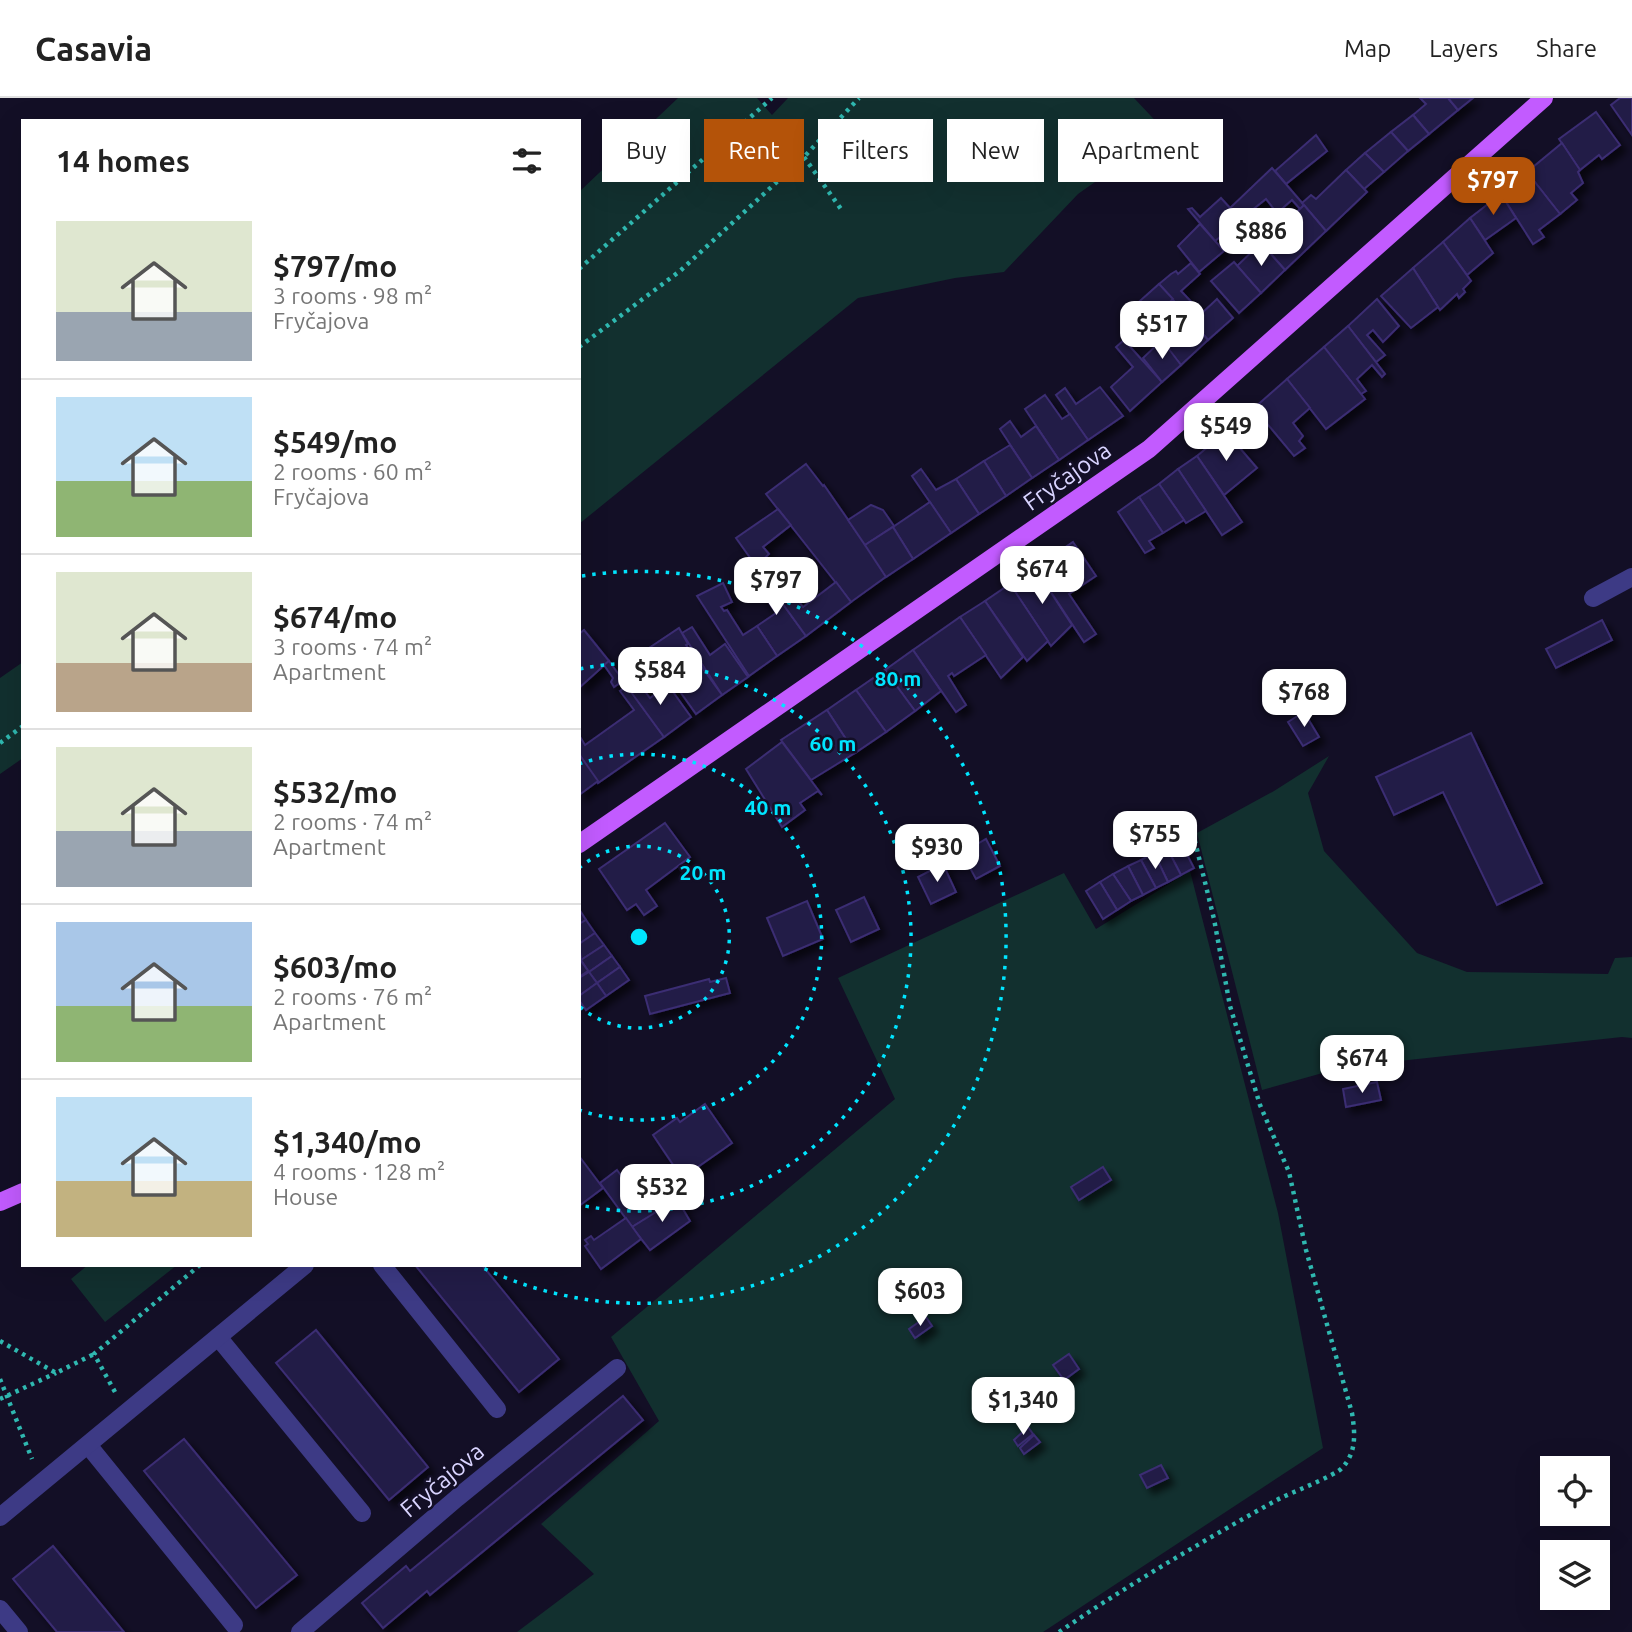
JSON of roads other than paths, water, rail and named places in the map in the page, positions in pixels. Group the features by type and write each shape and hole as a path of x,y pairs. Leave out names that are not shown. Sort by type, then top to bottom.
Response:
{"main road":[{"name":"Fryčajova","path":"581,843 1149,449 1544,98"},
{"path":"0,1202 21,1193"}],"street":[{"path":"1593,598 1632,577"},
{"path":"0,1517 303,1267"},
{"path":"384,1267 497,1409"},
{"path":"218,1337 362,1513"},
{"name":"Fryčajova","path":"300,1632 467,1490 617,1368"},
{"path":"88,1445 234,1625"},
{"path":"0,1609 19,1632"}]}
